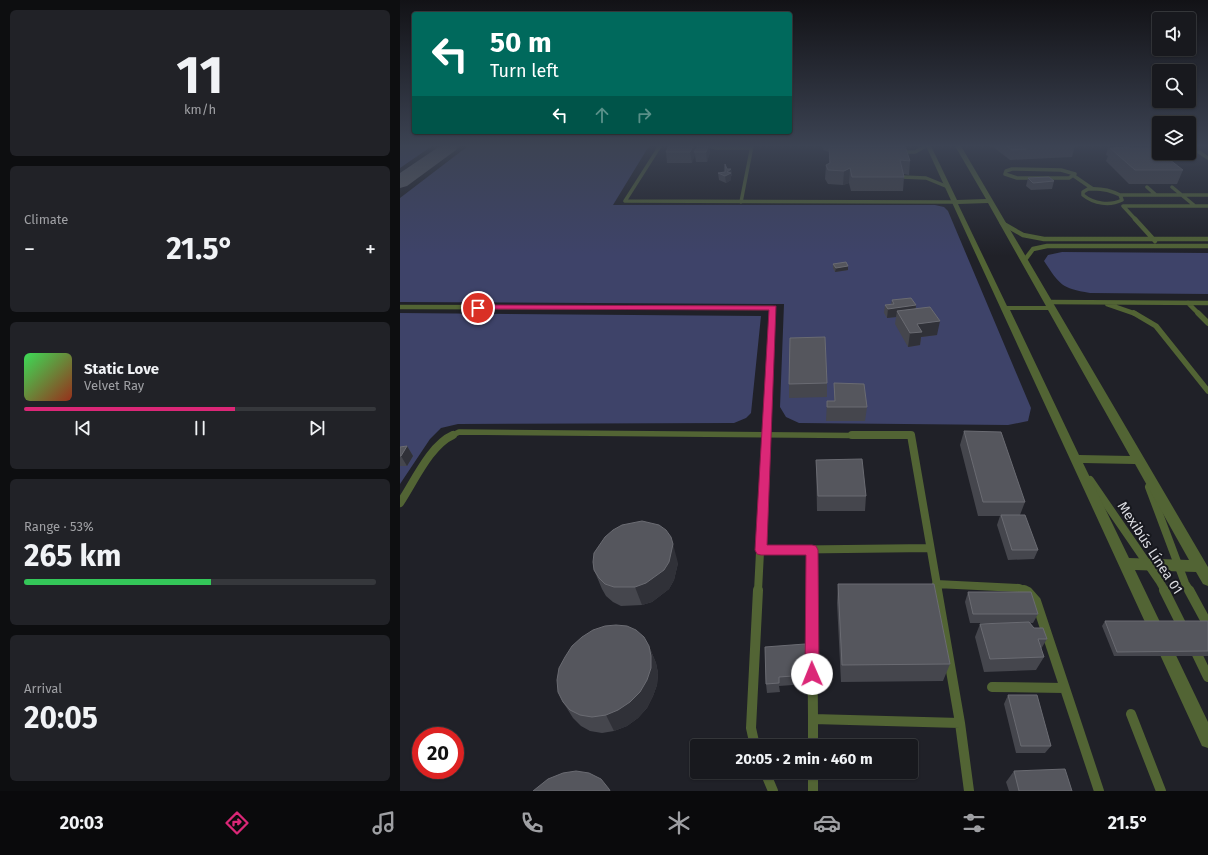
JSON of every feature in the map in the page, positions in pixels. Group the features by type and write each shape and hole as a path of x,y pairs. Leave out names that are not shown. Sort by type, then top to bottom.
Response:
{"street":[{"path":"946,183 1208,740"},
{"path":"979,183 1139,460 1204,566 1208,580"},
{"path":"955,202 990,201"},
{"path":"1005,308 1050,305"},
{"path":"1076,459 1139,460"},
{"path":"1125,564 1204,566"}],"lane":[{"path":"637,183 625,201 955,202"},
{"path":"741,202 745,183"},
{"path":"940,183 948,187"},
{"path":"1084,183 1093,189"},
{"path":"1147,187 1156,195"},
{"path":"1172,187 1195,206"},
{"path":"1208,195 1120,195 1111,191 1093,189 1085,191 1083,195 1095,202 1114,203 1123,206 1208,206"},
{"path":"1114,203 1122,200 1120,195"},
{"path":"1123,206 1160,246"},
{"path":"1002,223 1023,235 1032,238 1208,239"},
{"path":"1024,261 1029,250 1042,246 1208,246"},
{"path":"1099,302 1131,311 1146,318 1156,326 1208,391"},
{"path":"1050,305 1099,302 1208,303"},
{"path":"1188,303 1208,323"},
{"path":"400,307 773,308 751,728 753,739"},
{"path":"400,503 434,450 446,438 459,432 911,435 960,723 969,791"},
{"name":"Mexibús Línea 01","path":"1076,459 1160,582 1208,677"},
{"name":"Mexibús Línea 01","path":"1139,460 1185,583 1208,625"},
{"path":"761,550 930,548"},
{"path":"812,550 813,739"},
{"path":"936,584 1019,588 1028,592 1036,601 1099,791"},
{"path":"992,687 1064,688"},
{"path":"1131,714 1161,791"},
{"path":"813,719 960,723"},
{"path":"768,779 773,791"},
{"path":"813,779 813,791"}],"shaded area":[{"path":"420,183 626,183 613,205 935,205 944,207 948,211 1031,408 1028,421 1008,425 799,423 786,417 780,407 784,304 400,302 400,198"},
{"path":"1062,252 1208,253 1208,294 1090,293 1073,289 1062,284 1044,261 1048,255"},
{"path":"400,313 761,316 751,413 746,418 734,423 458,424 441,428 430,439 400,484"}],"building":[{"path":"846,262 848,266 836,268 833,264"},
{"path":"911,298 916,305 888,309 885,305 894,304 892,300"},
{"path":"930,307 940,321 917,324 922,332 910,333 897,311"},
{"path":"825,337 827,383 789,384 790,338"},
{"path":"834,383 864,384 867,407 827,407 827,401 835,401"},
{"path":"964,431 1001,432 1025,502 983,502"},
{"path":"407,446 401,456 400,456 400,447"},
{"path":"862,459 866,496 818,496 816,460"},
{"path":"1001,515 1025,515 1038,550 1012,550"},
{"path":"642,521 659,525 666,530 671,537 673,544 669,562 664,570 646,583 635,587 614,587 605,584 594,570 594,553 605,537 613,530 622,525"},
{"path":"838,584 934,584 950,664 842,665"},
{"path":"968,592 1031,592 1038,614 973,614"},
{"path":"1105,621 1208,621 1208,651 1117,652"},
{"path":"1029,622 1034,628 1043,628 1047,639 1038,639 1044,657 990,659 980,624"},
{"path":"605,626 627,626 636,630 644,637 649,646 651,656 651,668 647,680 640,692 630,702 618,710 606,715 592,717 580,715 570,710 563,702 558,692 557,680 559,668 572,646 582,637 593,630"},
{"path":"805,644 807,675 779,677 779,683 766,684 765,647"},
{"path":"1008,695 1037,695 1051,746 1021,746"},
{"path":"1065,769 1072,791 1019,791 1014,771"},
{"path":"576,771 589,773 601,779 610,791 533,791 548,779 563,773"}],"route":[{"path":"478,308 773,308 761,550 812,550 812,674"}]}
